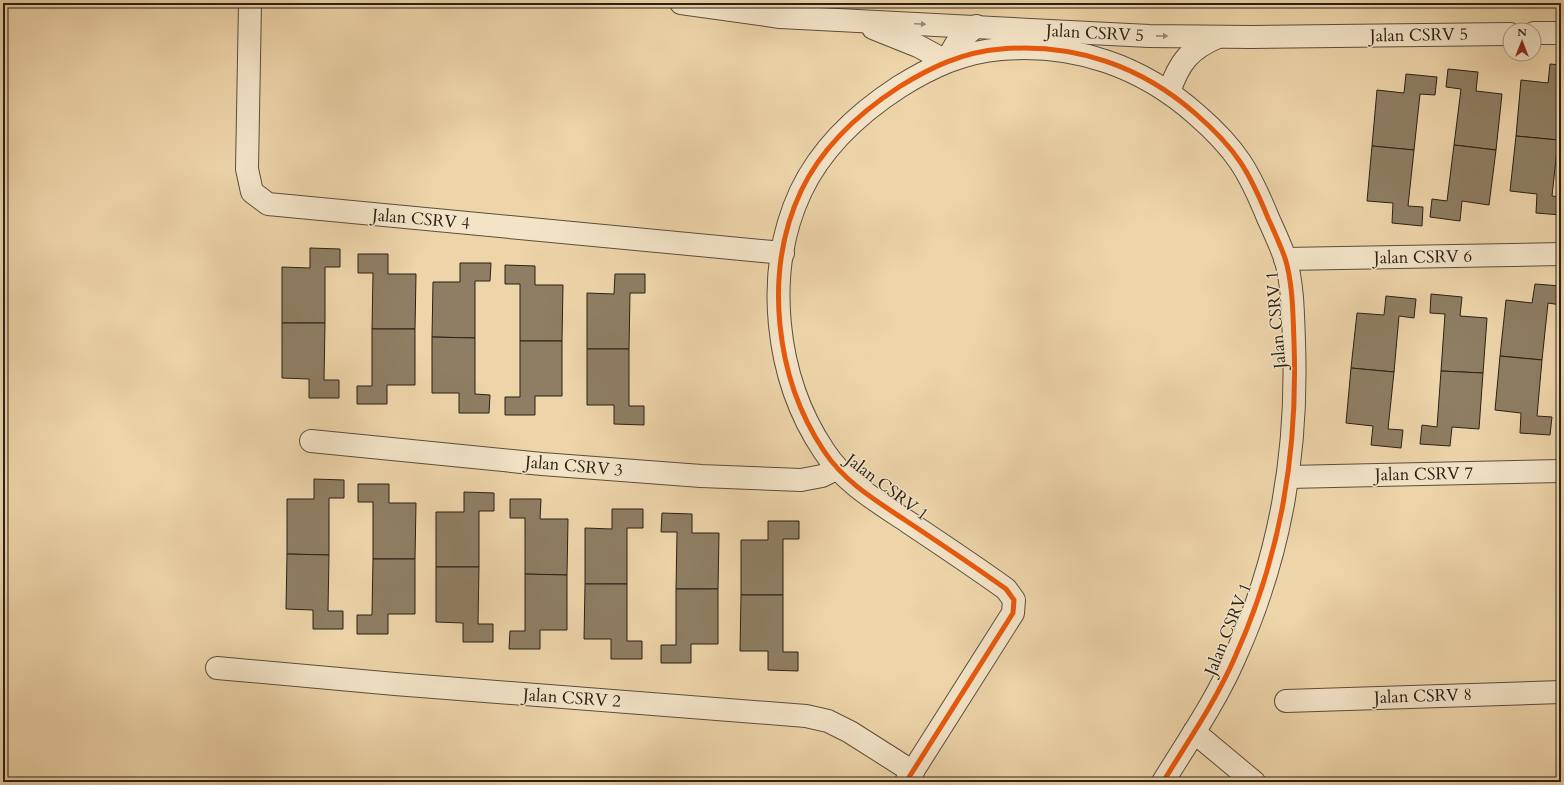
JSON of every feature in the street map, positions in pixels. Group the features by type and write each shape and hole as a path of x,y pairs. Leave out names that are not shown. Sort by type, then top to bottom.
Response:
{"street":[{"name":"Jalan CSRV 4","path":"250,3 247,169 252,192 268,204 782,253"},
{"name":"Jalan CSRV 5","path":"681,3 780,17 1142,35 1219,36 1502,34"},
{"path":"853,21 918,46 946,61 956,44 976,26"},
{"path":"1542,33 1561,33"},
{"path":"1169,92 1175,74 1184,59 1205,42 1219,36"},
{"name":"Jalan CSRV 1","path":"910,777 1013,613 1014,600 1006,589 872,498 836,469 809,427 796,396 788,370 782,342 780,314 779,282 782,253 790,221 802,190 822,157 841,134 871,105 923,73 946,61 1000,49 1029,48 1074,51 1128,70 1169,92 1210,126 1232,148 1250,176 1285,260 1290,297 1295,376 1293,436 1281,520 1270,561 1235,657 1211,703 1163,782"},
{"name":"Jalan CSRV 6","path":"1285,260 1561,254"},
{"name":"Jalan CSRV 3","path":"311,441 526,462 701,476 801,480 822,476 836,469"},
{"name":"Jalan CSRV 7","path":"1288,477 1561,471"},
{"name":"Jalan CSRV 2","path":"217,668 395,684 806,716 828,721 850,732 910,777"},
{"name":"Jalan CSRV 8","path":"1286,701 1561,692"},
{"path":"1194,732 1254,782"}],"building":[{"path":"1550,64 1561,65 1561,109 1558,140 1516,136 1521,80 1548,83"},
{"path":"1448,69 1478,72 1476,91 1502,94 1496,150 1454,145 1461,89 1446,87"},
{"path":"1406,74 1437,77 1435,95 1420,94 1414,150 1372,146 1377,90 1404,93"},
{"path":"1516,136 1558,140 1552,196 1561,197 1561,215 1536,213 1537,194 1510,191"},
{"path":"1454,145 1496,150 1489,205 1462,201 1460,221 1430,217 1432,199 1447,201"},
{"path":"1372,146 1414,150 1408,206 1423,207 1422,226 1392,223 1393,203 1367,201"},
{"path":"310,248 340,249 340,267 325,267 325,323 282,323 282,267 310,268"},
{"path":"358,254 388,254 388,274 416,274 415,329 372,329 373,273 358,273"},
{"path":"460,263 491,263 490,281 475,281 475,338 432,337 433,282 460,282"},
{"path":"505,265 535,266 535,285 563,285 562,341 520,341 520,284 505,284"},
{"path":"615,274 645,274 645,293 630,293 629,349 587,349 587,293 614,294"},
{"path":"1535,284 1561,286 1561,305 1548,303 1542,360 1500,356 1506,300 1532,303"},
{"path":"1431,294 1462,297 1460,316 1487,318 1483,373 1441,371 1445,314 1430,313"},
{"path":"1386,296 1416,299 1414,318 1399,316 1394,372 1351,368 1357,313 1384,315"},
{"path":"282,323 325,323 324,380 339,380 339,398 309,398 309,379 282,378"},
{"path":"372,329 415,329 415,385 387,385 387,404 357,404 357,386 372,386"},
{"path":"432,337 475,338 475,394 490,395 489,413 459,413 459,393 432,393"},
{"path":"520,341 562,341 562,396 535,396 535,415 505,415 505,397 520,397"},
{"path":"587,349 629,349 629,406 644,406 644,425 614,424 614,405 587,405"},
{"path":"1500,356 1542,360 1537,416 1552,417 1550,435 1520,433 1521,413 1495,410"},
{"path":"1351,368 1394,372 1388,429 1403,430 1401,448 1371,445 1373,426 1346,423"},
{"path":"1441,371 1483,373 1479,429 1452,427 1450,446 1420,444 1422,425 1437,427"},
{"path":"314,479 344,480 344,498 329,498 329,555 287,554 287,499 314,499"},
{"path":"358,484 389,484 389,503 416,503 415,559 373,559 373,502 358,502"},
{"path":"464,492 494,493 494,511 479,511 479,567 436,567 436,512 464,512"},
{"path":"510,499 541,499 540,519 568,519 567,575 525,574 525,518 510,518"},
{"path":"612,509 643,509 643,528 627,528 627,584 585,584 585,528 612,529"},
{"path":"662,513 692,514 692,533 719,533 718,589 676,589 677,532 661,532"},
{"path":"768,521 799,521 799,539 783,539 783,595 741,595 741,540 768,540"},
{"path":"287,554 329,555 328,611 343,611 343,629 313,629 313,610 286,609"},
{"path":"373,559 415,559 415,614 388,614 388,634 357,634 357,615 372,615"},
{"path":"436,567 479,567 478,624 493,624 493,642 463,642 463,623 436,622"},
{"path":"525,574 567,575 567,630 540,630 540,649 509,649 510,631 525,631"},
{"path":"585,584 627,584 627,641 642,641 642,659 611,659 611,639 584,639"},
{"path":"676,589 718,589 718,644 691,644 691,663 661,663 661,645 676,645"},
{"path":"741,595 783,595 783,652 798,652 798,671 768,670 768,651 740,651"}],"cycle path":[{"path":"906,782 1013,613 1014,600 1006,589 970,563 862,491 841,472 824,451 807,422 794,391 785,358 780,324 779,290 782,256 789,222 801,191 810,175 843,132 870,108 899,87 923,73 960,57 974,53 1001,49 1028,48 1081,54 1106,61 1154,83 1197,115 1232,150 1247,174 1261,201 1281,248 1290,278 1294,342 1293,423 1289,463 1275,542 1251,619 1235,657 1201,721 1163,782"}]}
